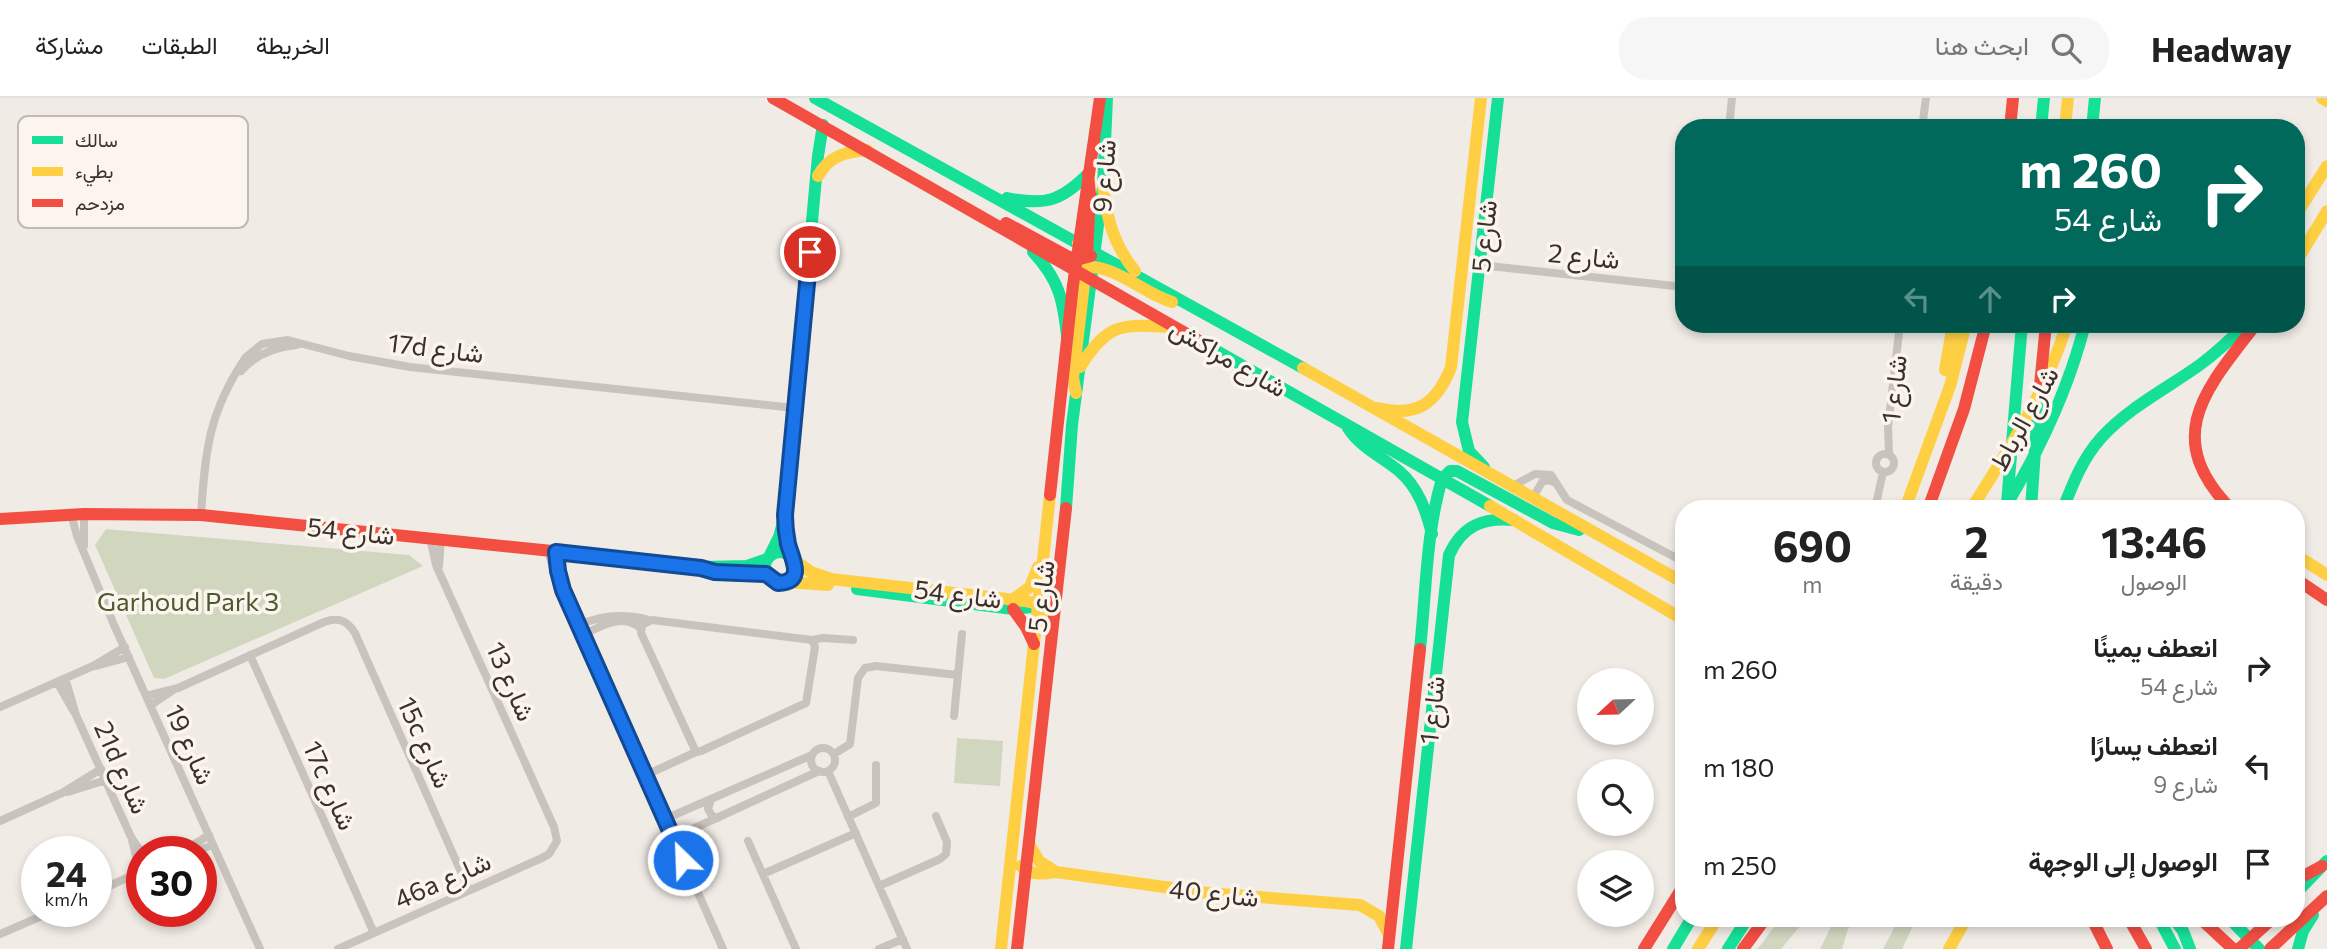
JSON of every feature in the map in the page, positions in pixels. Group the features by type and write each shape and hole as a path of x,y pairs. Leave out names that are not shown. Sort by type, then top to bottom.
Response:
{"main road":[{"name":"شارع مراكش","path":"773,98 1023,242 1142,280 1675,578"},
{"name":"شارع مراكش","path":"815,98 991,195 1178,327 1675,613"},
{"name":"شارع 9","path":"1085,261 1090,191 1088,174 1100,98"},
{"name":"شارع 9","path":"1085,261 1103,187 1107,98"},
{"name":"شارع 5","path":"1356,400 1390,412 1404,412 1429,402 1440,393 1447,380 1451,367 1481,98"},
{"name":"شارع 5","path":"1498,98 1462,422 1463,432 1475,459 1507,485"},
{"path":"2011,119 2013,98"},
{"path":"2042,119 2045,98"},
{"path":"2066,119 2068,98"},
{"path":"2093,119 2095,98"},
{"path":"2322,98 2327,101"},
{"path":"785,515 779,537 765,567 766,574 773,581 787,582 794,574 785,515 823,125"},
{"path":"817,176 825,163 834,156 844,152 867,150"},
{"path":"2305,201 2327,166"},
{"path":"991,195 1043,203 1063,196 1088,174"},
{"path":"1103,187 1106,218 1112,240 1142,280"},
{"path":"1470,192 1478,198 1487,196"},
{"path":"970,211 996,217 1157,298 1183,303"},
{"path":"2305,247 2327,211"},
{"path":"1023,242 1048,266 1057,279 1062,295 1067,336"},
{"path":"1076,393 1074,373 1085,261"},
{"name":"شارع 5","path":"1001,949 1067,336 1085,261"},
{"name":"شارع 5","path":"1017,949 1080,367 1085,261"},
{"path":"1080,367 1099,339 1115,329 1141,324 1178,327"},
{"path":"1934,428 1951,333"},
{"path":"1908,500 1950,386 1964,333"},
{"name":"شارع الرباط","path":"1931,500 1964,409 1984,333"},
{"path":"2006,500 2021,333"},
{"path":"2032,500 2045,333"},
{"name":"شارع الرباط","path":"1977,500 2034,407 2051,373 2064,333"},
{"path":"2010,500 2060,407 2075,366 2083,333"},
{"path":"2067,500 2078,472 2105,432 2143,401 2200,364 2236,333"},
{"path":"2222,500 2209,486 2202,472 2195,442 2195,426 2198,411 2208,389 2249,333"},
{"path":"1346,424 1359,443 1397,469 1413,486 1424,505 1432,534"},
{"path":"1442,479 1450,471 1457,471 1553,523 1590,531"},
{"name":"شارع 1","path":"1388,949 1432,534 1442,479"},
{"name":"شارع 54","path":"0,519 78,514 201,515 701,568 747,566 769,557"},
{"name":"شارع 1","path":"1406,949 1449,555 1458,536 1477,522 1489,519 1515,520"},
{"path":"769,557 784,552 793,559"},
{"path":"1034,645 1012,604 1032,585 1044,558"},
{"name":"شارع 54","path":"793,559 811,572 831,579 1012,604"},
{"path":"2305,561 2327,575"},
{"name":"شارع 54","path":"701,568 715,572 766,574"},
{"name":"شارع 54","path":"787,582 1039,607"},
{"path":"2305,585 2327,600"},
{"path":"1039,741 1038,717 1046,620 1039,607 1056,596"},
{"path":"1022,755 1025,771 1017,848 1021,865 1026,871"},
{"path":"1029,844 1040,863 1056,872"},
{"path":"2305,875 2325,863"},
{"path":"2305,884 2325,863"},
{"name":"شارع 40","path":"1026,871 1041,874 1056,872 1169,888 1392,907"},
{"path":"1392,907 1406,902 1411,896"},
{"path":"1644,949 1675,899"},
{"path":"2305,917 2325,899"},
{"path":"2298,949 2303,931 2325,899"},
{"path":"1360,905 1378,916 1389,934"},
{"path":"1673,949 1686,927"},
{"path":"1698,949 1712,927"},
{"path":"1728,949 1742,927"},
{"path":"1743,949 1759,927"},
{"path":"1949,949 1961,927"},
{"path":"2096,927 2107,949"},
{"path":"2134,927 2146,949"},
{"path":"2163,927 2175,949"},
{"path":"2180,927 2190,949"},
{"path":"2210,927 2233,949"},
{"path":"2238,927 2255,944"},
{"path":"2239,949 2255,944 2267,927"},
{"path":"2270,949 2294,927"}],"street":[{"path":"1730,119 1732,98"},
{"path":"1923,119 1926,98"},
{"name":"شارع 2","path":"1480,265 1675,286"},
{"name":"شارع 1","path":"1889,454 1888,428 1899,333"},
{"name":"17d شارع","path":"201,515 204,456 217,409 246,356 262,344 279,340 410,367 794,408"},
{"path":"1881,454 1889,454 1894,459 1894,466 1883,472 1877,467 1876,460 1881,454"},
{"path":"1877,500 1883,472"},
{"path":"1507,485 1535,474 1544,473 1555,477 1567,500 1675,557"},
{"path":"1532,499 1542,482 1552,480 1558,485"},
{"name":"شارع 19","path":"78,514 77,536 128,657 209,835"},
{"name":"شارع 19","path":"78,514 86,555"},
{"name":"شارع 13","path":"436,539 433,556 554,827 557,841"},
{"path":"552,551 554,575 579,625 723,949"},
{"path":"579,625 608,615 812,640 853,640"},
{"name":"15c شارع","path":"250,655 324,622 338,618 345,621 355,633 469,890"},
{"path":"583,635 608,624 625,621 640,629 696,752"},
{"path":"640,629 649,621"},
{"path":"954,716 962,634"},
{"path":"646,775 804,705 808,700 815,647 812,640"},
{"path":"0,707 93,666 125,647"},
{"path":"151,705 178,688 250,655"},
{"name":"17c شارع","path":"250,655 374,933"},
{"path":"93,666 128,657"},
{"path":"834,754 850,744 858,678 865,668 876,666 958,675"},
{"name":"21d شارع","path":"61,680 131,836"},
{"path":"146,696 178,688"},
{"path":"665,819 812,755 821,748 834,754 835,762 824,771 673,838"},
{"path":"812,755 811,763 824,771 848,817 907,949"},
{"path":"848,817 876,803 876,765"},
{"path":"0,821 62,793 101,769"},
{"path":"62,793 106,780"},
{"path":"711,799 709,813 719,818"},
{"path":"879,886 946,854 947,842 936,816"},
{"path":"762,874 856,834"},
{"name":"46a شارع","path":"338,949 542,858 554,848 557,841"},
{"path":"748,841 796,949"},
{"name":"شارع 19","path":"217,854 260,949"},
{"path":"0,934 21,925"},
{"path":"879,949 903,939"}],"green space":[{"name":"Garhoud Park 3","path":"106,529 409,555 423,566 164,679 154,678 95,545"},
{"path":"957,738 1003,741 1000,786 954,783"},
{"path":"1799,927 1781,949 1757,949 1761,945 1773,928"},
{"path":"1831,927 1850,927 1842,949 1820,949"},
{"path":"1895,927 1912,927 1902,949 1883,949"}],"traffic: fast":[{"path":"815,98 1303,368"},
{"path":"1066,508 1072,425 1103,187 1107,98"},
{"path":"1484,467 1469,451 1462,422 1498,98"},
{"path":"2042,119 2044,98"},
{"path":"2093,119 2095,98"},
{"path":"770,555 779,537 785,515 823,125"},
{"path":"1007,198 1032,201 1052,199 1061,196 1088,174"},
{"path":"1033,252 1054,281 1064,311 1067,336"},
{"path":"2007,500 2021,333"},
{"path":"2009,500 2052,419 2082,333"},
{"path":"2067,500 2084,462 2112,427 2136,407 2207,359 2237,333"},
{"path":"1208,346 1490,506"},
{"path":"2032,500 2038,407"},
{"path":"1348,428 1359,441 1406,477 1424,508 1432,534"},
{"path":"1442,479 1450,471 1457,471 1553,523 1579,530"},
{"path":"1420,649 1430,542 1442,479"},
{"path":"1406,949 1449,555 1467,530 1483,522 1514,520"},
{"path":"552,551 701,567 747,566 767,559"},
{"path":"780,552 791,556 795,567 791,578 780,582 769,578 765,567 769,556 780,552"},
{"path":"857,589 1013,609 1040,606"},
{"path":"2305,884 2327,861"},
{"path":"2298,949 2303,931 2313,915"},
{"path":"1673,949 1686,927"},
{"path":"1728,949 1742,927"},
{"path":"2163,927 2175,949"},
{"path":"2180,927 2190,949"},
{"path":"2238,927 2259,949"}],"traffic: slow":[{"path":"1378,408 1404,411 1424,405 1439,390 1451,367 1481,98"},
{"path":"2066,119 2068,98"},
{"path":"2322,98 2327,101"},
{"path":"818,176 822,169 838,156 867,150"},
{"path":"2305,201 2327,166"},
{"path":"1103,187 1113,232 1135,271"},
{"path":"2305,247 2327,211"},
{"path":"1076,393 1073,378 1085,275 1084,258 1078,243"},
{"path":"1077,268 1090,267 1114,273 1172,302"},
{"path":"1080,367 1109,333 1130,326 1173,327"},
{"path":"1945,370 1951,333"},
{"path":"1908,500 1950,386 1964,333"},
{"path":"1977,500 2037,397 2064,333"},
{"path":"1303,368 1675,578"},
{"path":"1001,949 1050,495"},
{"path":"1490,506 1675,615"},
{"path":"794,560 811,572 831,579 1025,601 1034,603 1044,612"},
{"path":"2305,561 2327,575"},
{"path":"1012,600 1030,587 1038,567"},
{"path":"787,582 828,585"},
{"path":"1029,844 1039,861 1056,872"},
{"path":"1021,866 1038,874 1056,872 1208,893 1360,905 1379,916 1389,935"},
{"path":"1698,949 1712,927"},
{"path":"1949,949 1961,927"}],"traffic: jam":[{"path":"773,98 1208,346"},
{"path":"1050,495 1073,285 1100,98"},
{"path":"2011,119 2013,98"},
{"path":"1087,254 1090,194 1088,174"},
{"path":"1006,223 1069,257 1080,259 1091,256"},
{"path":"1931,500 1964,409 1984,333"},
{"path":"2040,385 2045,333"},
{"path":"2224,500 2210,483 2198,458 2195,435 2198,413 2221,370 2249,333"},
{"path":"1017,949 1066,508"},
{"path":"0,519 84,514 201,515 552,551"},
{"path":"2305,585 2327,600"},
{"path":"1013,609 1034,644"},
{"path":"1388,949 1420,649"},
{"path":"2305,875 2322,866"},
{"path":"2305,916 2327,896"},
{"path":"1644,949 1675,899"},
{"path":"1743,949 1759,927"},
{"path":"2096,927 2107,949"},
{"path":"2134,927 2146,949"},
{"path":"2210,927 2233,949"},
{"path":"2239,949 2263,927"},
{"path":"2270,949 2294,927"}],"route":[{"path":"683,860 563,590 556,552 701,568 715,572 766,574 778,583 792,578 796,564 789,548 785,515 810,252"}]}
